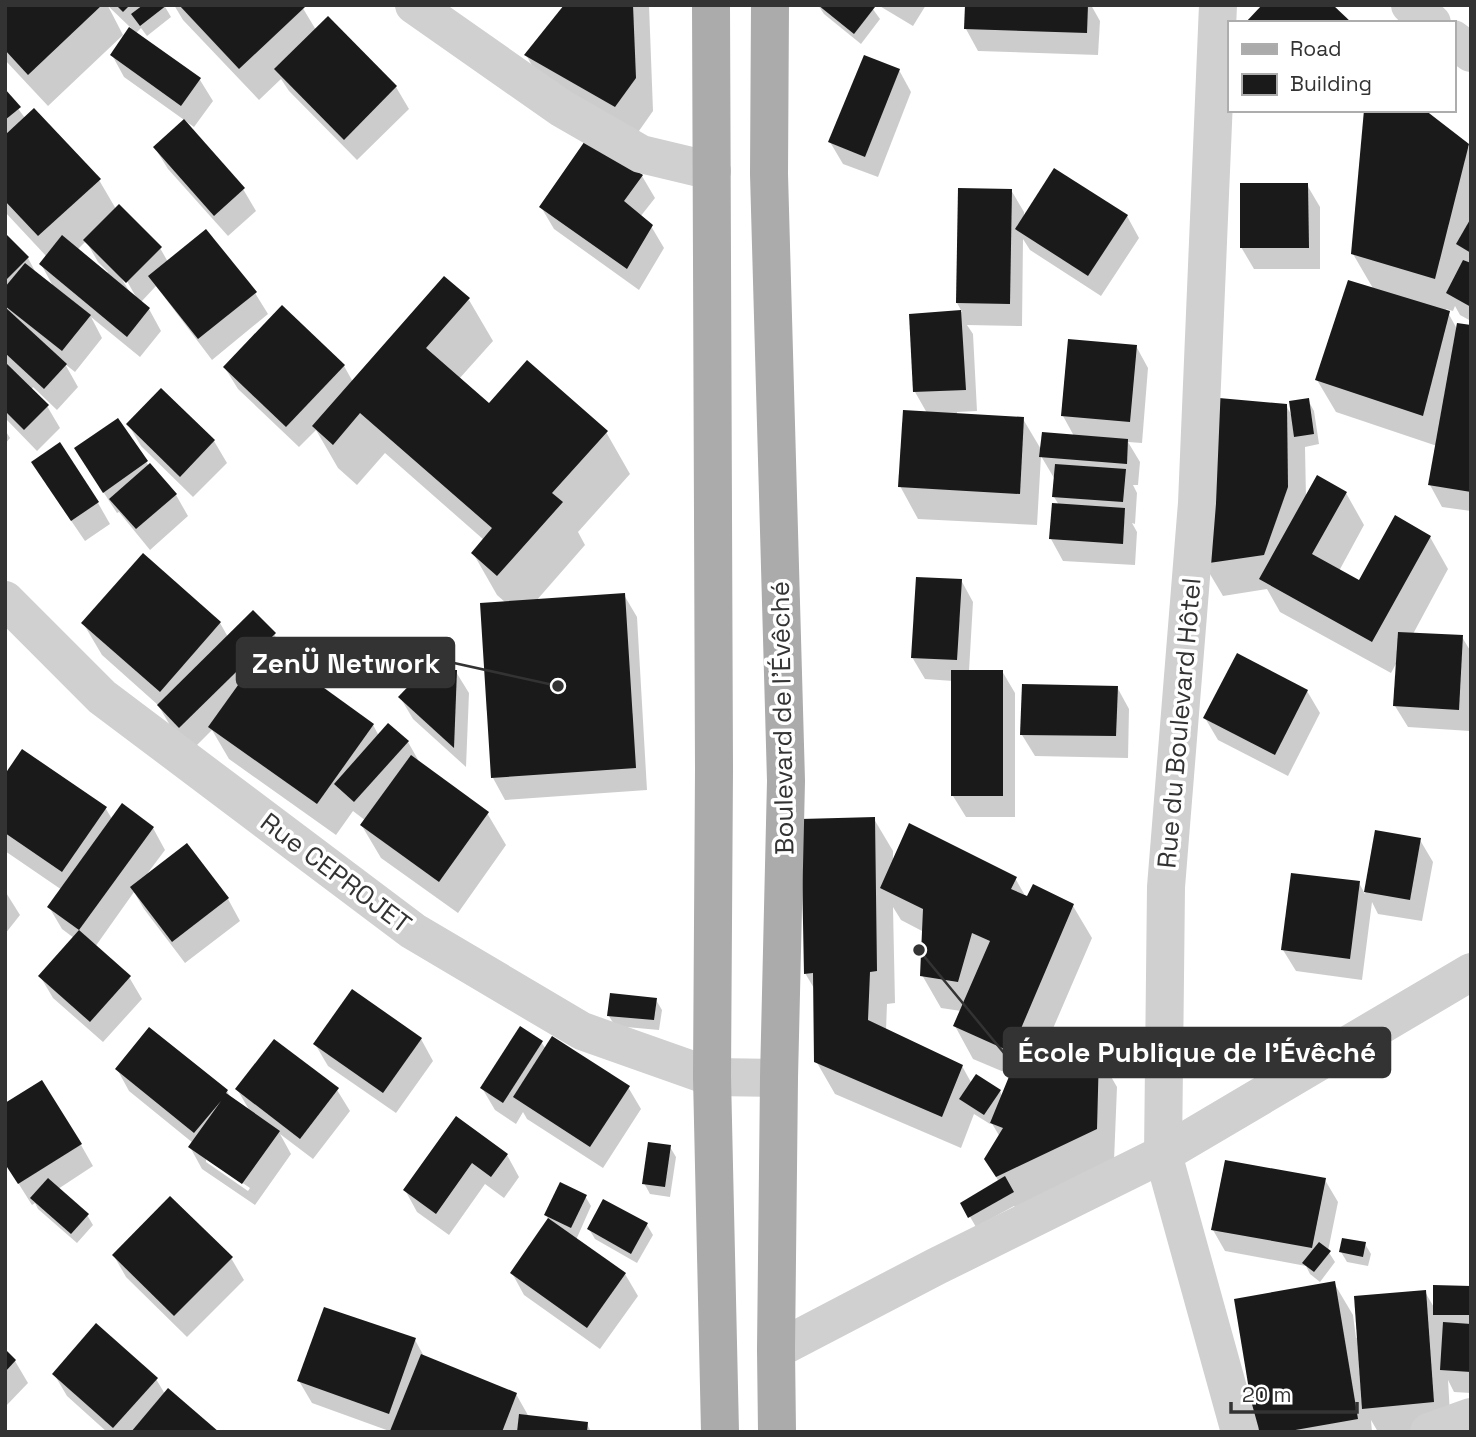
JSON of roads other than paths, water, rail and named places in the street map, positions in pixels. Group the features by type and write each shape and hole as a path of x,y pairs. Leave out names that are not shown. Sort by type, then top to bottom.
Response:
{"main road":[{"path":"711,5 714,770 712,1077 720,1432"},
{"name":"Boulevard de l'Évêché","path":"771,5 769,174 786,781 779,1078 777,1432"}],"street":[{"path":"414,5 561,108 642,154 712,171"},
{"name":"Rue du Boulevard Hôtel","path":"1218,5 1197,503 1166,887 1163,1154 1240,1432"},
{"path":"1410,5 1430,21"},
{"path":"1455,41 1471,53"},
{"name":"Rue CEPROJET","path":"5,600 102,697 413,931 582,1031 712,1077 779,1078"},
{"path":"776,1350 937,1266 1163,1154 1471,972"},
{"path":"1429,1432 1471,1417"}],"place":[{"name":"ZenÜ Network","path":"558,686"},
{"name":"École Publique de l'Évêché","path":"919,950"}]}
